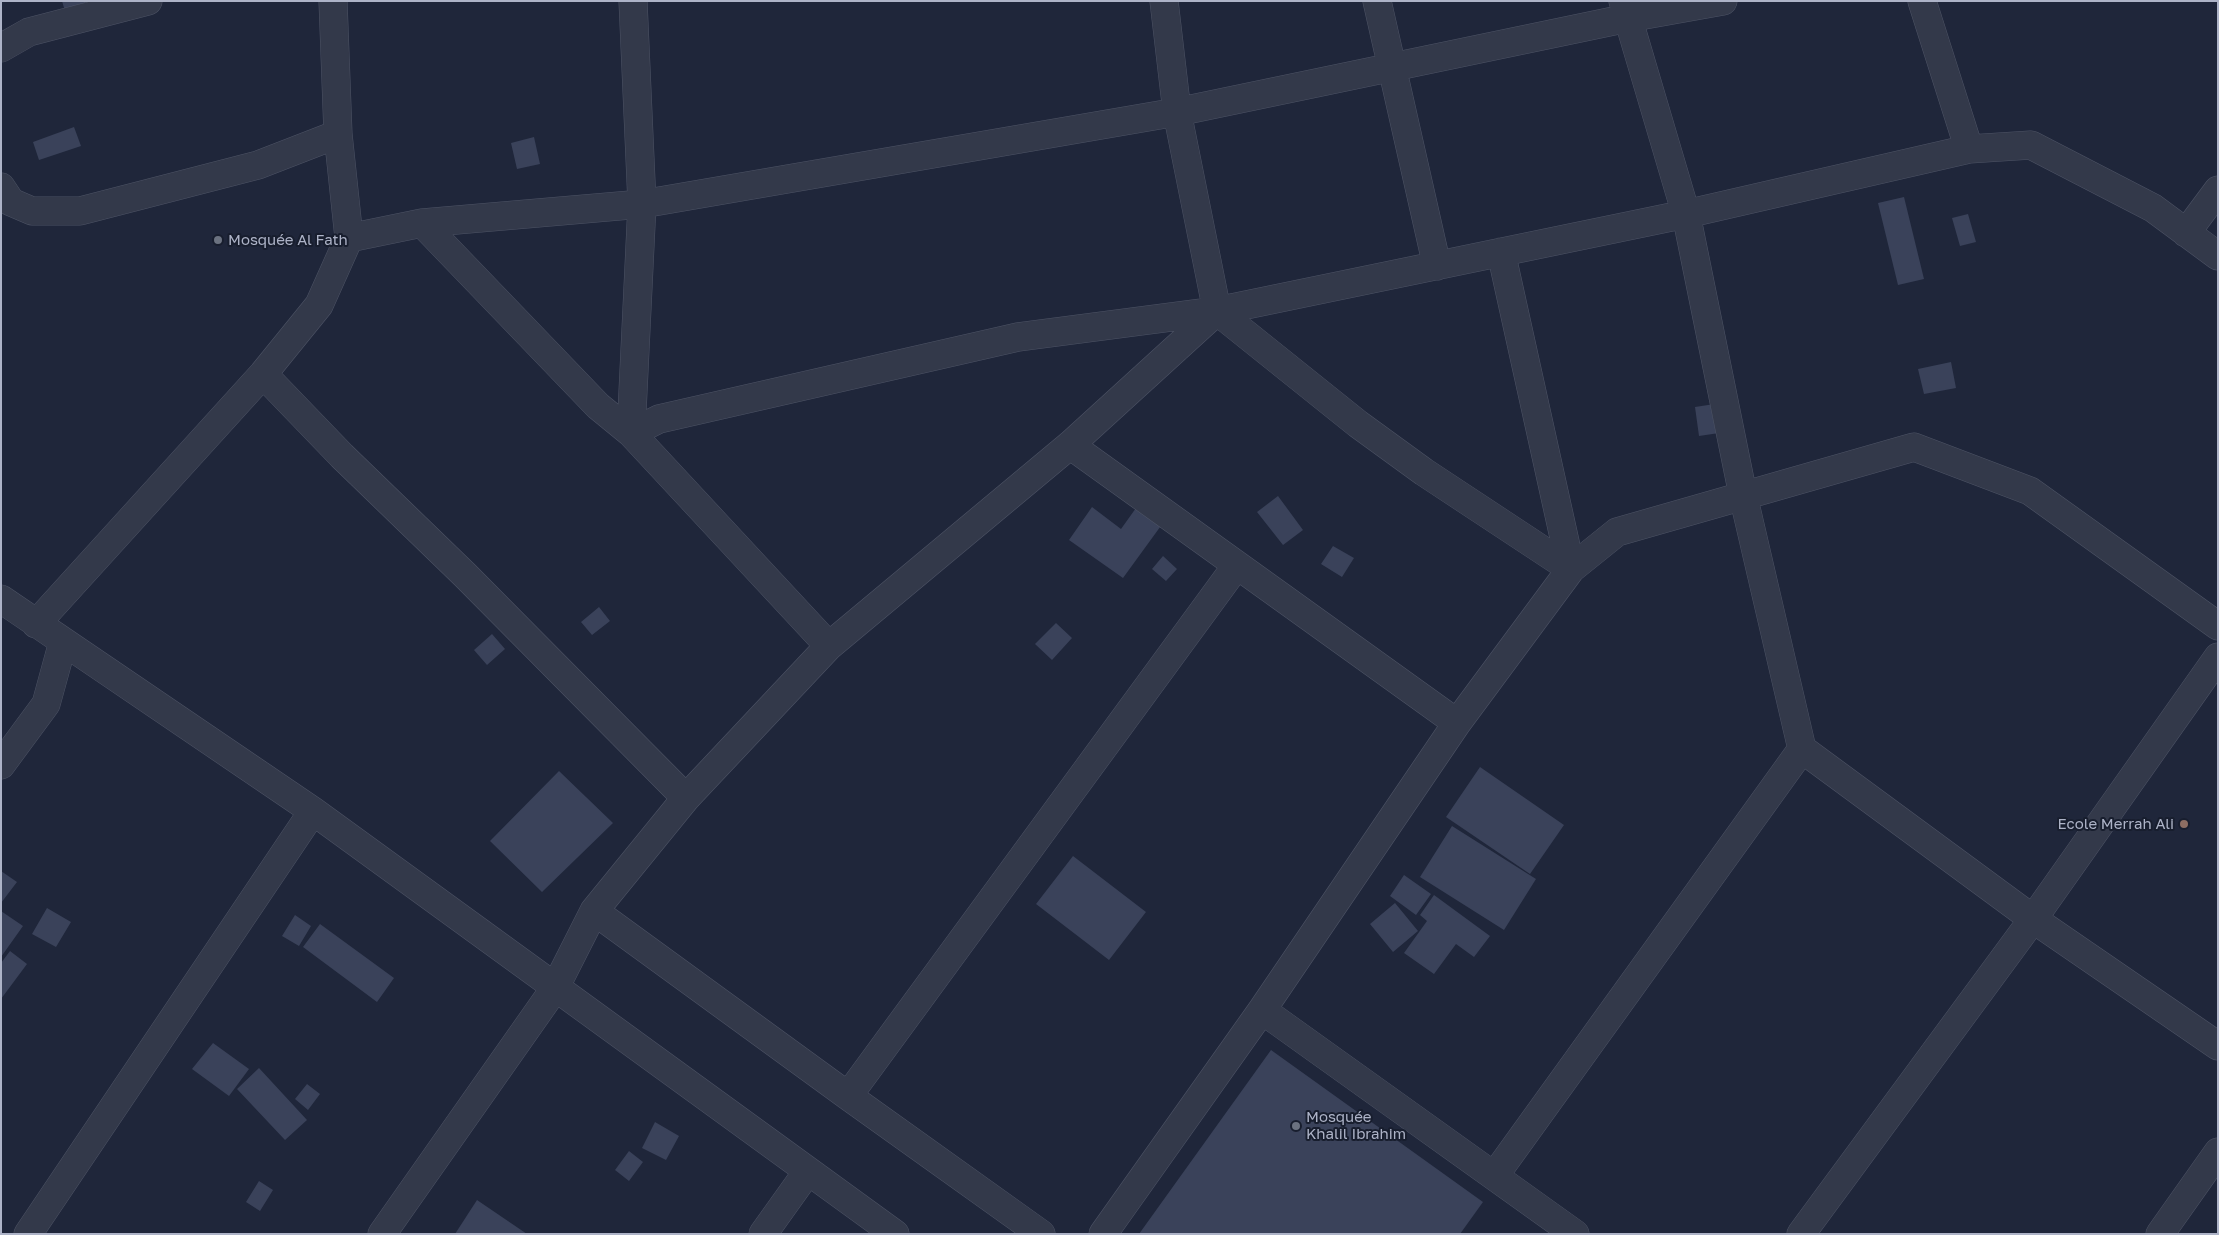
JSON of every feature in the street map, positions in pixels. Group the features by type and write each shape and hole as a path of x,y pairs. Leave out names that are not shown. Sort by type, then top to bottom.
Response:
{"street":[{"path":"1,48 29,32 148,1"},
{"path":"36,624 263,374 319,305 349,238 338,134 333,1"},
{"path":"631,433 642,204 633,1"},
{"path":"1164,1 1177,112 1217,311 1358,424 1424,472 1571,569"},
{"path":"1377,1 1437,266"},
{"path":"349,238 422,223 642,204 1177,112 1392,66 1625,10 1723,1"},
{"path":"1922,1 1969,149"},
{"path":"1625,10 1686,214 1743,496 1802,749 2033,919 2218,1046"},
{"path":"1,187 11,202 32,211 80,211 258,165 338,134"},
{"path":"631,433 659,419 1018,337 1217,311 1686,214 1969,149 2030,145 2153,208 2218,256"},
{"path":"2186,233 2218,190"},
{"path":"422,223 598,406 631,433 829,646"},
{"path":"1501,252 1571,569"},
{"path":"382,1234 555,988 594,911 686,798 829,646 1070,445 1217,311"},
{"path":"263,374 342,456 465,575 686,798"},
{"path":"1070,445 1457,723"},
{"path":"1103,1234 1262,1010 1457,723 1571,569 1617,532 1914,447 2030,490 2218,626"},
{"path":"848,1096 1237,565"},
{"path":"1,599 313,811 895,1234"},
{"path":"1,765 46,704 63,642"},
{"path":"1801,1234 2033,919 2218,657"},
{"path":"1494,1175 1802,749"},
{"path":"28,1234 313,811"},
{"path":"594,911 1041,1234"},
{"path":"1262,1010 1575,1234"},
{"path":"2160,1234 2218,1152"},
{"path":"763,1234 808,1171"}],"building":[{"path":"62,1 85,1 88,11 67,18"},
{"path":"74,127 81,146 39,160 33,142"},
{"path":"534,137 540,164 517,169 511,143"},
{"path":"1904,197 1924,279 1898,285 1878,203"},
{"path":"1968,214 1976,242 1960,246 1952,218"},
{"path":"1951,362 1956,388 1924,394 1918,369"},
{"path":"1721,403 1726,432 1699,436 1695,407"},
{"path":"1146,494 1171,512 1123,578 1069,540 1092,507 1121,529"},
{"path":"1278,496 1303,530 1283,545 1257,512"},
{"path":"1333,546 1354,558 1342,577 1321,564"},
{"path":"1163,556 1177,569 1166,581 1152,569"},
{"path":"599,607 610,621 592,635 581,622"},
{"path":"1056,623 1072,638 1052,660 1035,644"},
{"path":"492,634 505,649 487,665 474,650"},
{"path":"1480,767 1564,825 1530,874 1446,817"},
{"path":"559,771 613,823 542,892 490,841"},
{"path":"1452,826 1536,879 1504,930 1420,877"},
{"path":"1073,856 1146,912 1109,960 1036,904"},
{"path":"1,871 17,882 1,903"},
{"path":"1404,875 1431,894 1416,915 1390,896"},
{"path":"1434,895 1490,936 1474,957 1456,944 1434,974 1404,953 1427,921 1420,915"},
{"path":"1395,903 1418,931 1393,952 1370,924"},
{"path":"47,908 71,922 56,947 32,934"},
{"path":"1,911 23,926 1,957"},
{"path":"295,915 311,926 299,946 282,936"},
{"path":"320,924 394,978 377,1002 303,947"},
{"path":"10,951 27,964 1,999 1,963"},
{"path":"213,1043 249,1069 229,1096 192,1069"},
{"name":"Mosquée Khalil Ibrahim","path":"1271,1050 1483,1202 1460,1234 1139,1234"},
{"path":"259,1068 307,1120 285,1140 237,1089"},
{"path":"307,1084 320,1094 308,1110 295,1099"},
{"path":"655,1122 679,1136 666,1160 642,1148"},
{"path":"629,1151 643,1162 629,1181 615,1170"},
{"path":"259,1181 273,1190 260,1211 246,1202"},
{"path":"477,1200 527,1234 455,1234"}],"place":[{"name":"Mosquée Al Fath","path":"218,240"},
{"name":"Ecole Merrah Ali","path":"2184,824"},
{"name":"Mosquée Khalil Ibrahim","path":"1296,1126"}]}
